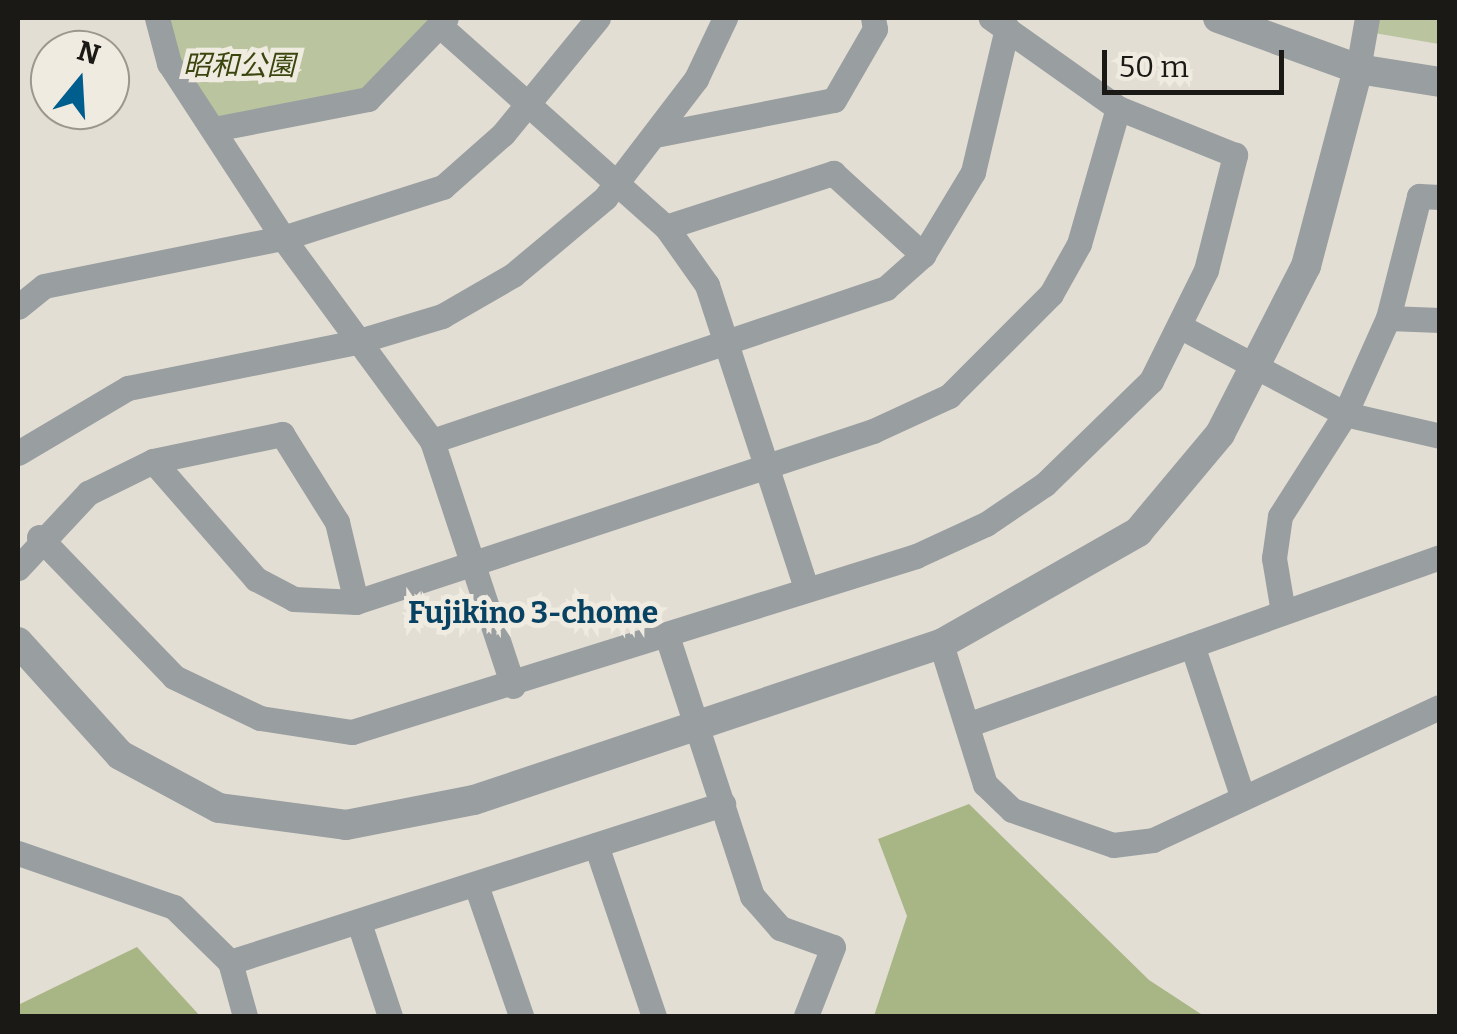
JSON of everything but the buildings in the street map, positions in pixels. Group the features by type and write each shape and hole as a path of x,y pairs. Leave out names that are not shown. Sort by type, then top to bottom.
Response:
{"street":[{"path":"156,18 169,63 283,238 432,441 513,686"},
{"path":"18,307 44,286 283,238 444,187 530,104 598,18"},
{"path":"18,453 128,388 356,342 442,316 513,275 616,184 696,79 724,18"},
{"path":"655,135 834,100 875,29 873,18"},
{"path":"1218,18 1358,68 1440,82"},
{"path":"18,642 120,755 219,808 279,823 346,824 474,800 941,644 1138,532 1261,368 1306,266 1368,18"},
{"path":"214,129 368,99 443,21 666,227 708,286 724,346 806,588"},
{"path":"39,538 174,677 260,718 352,732 513,686 806,588 916,556 1030,494 1150,381 1181,327 1235,155 1118,108 999,23 972,172 922,255 886,288 724,346 432,441"},
{"path":"153,461 256,579 294,598 356,602 765,466 918,410 994,359 1080,244 1118,108"},
{"path":"666,227 833,173 922,255"},
{"path":"1284,612 1274,558 1280,516 1346,414 1388,318 1420,196 1440,196"},
{"path":"1388,318 1440,320"},
{"path":"1181,327 1346,414 1440,436"},
{"path":"18,568 39,538 88,492 153,461 282,434 337,522 356,602"},
{"path":"966,725 1440,557"},
{"path":"667,636 765,918 833,947 806,1016"},
{"path":"941,644 985,784 1012,810 1113,845 1154,840 1440,707"},
{"path":"1192,645 1243,798"},
{"path":"230,962 723,804"},
{"path":"596,845 654,1016"},
{"path":"18,853 174,907 230,962 245,1016"},
{"path":"476,884 521,1016"},
{"path":"359,923 390,1016"}],"green space":[{"name":"昭和公園","path":"165,18 431,18 363,91 216,121 177,61"},
{"path":"1377,18 1439,18 1439,44 1374,33"},
{"path":"969,804 1149,980 1204,1016 874,1016 907,916 878,839"},
{"path":"137,947 200,1016 18,1016 18,1005"}],"district":[{"name":"Fujikino 3-chome","path":"533,613"}]}
